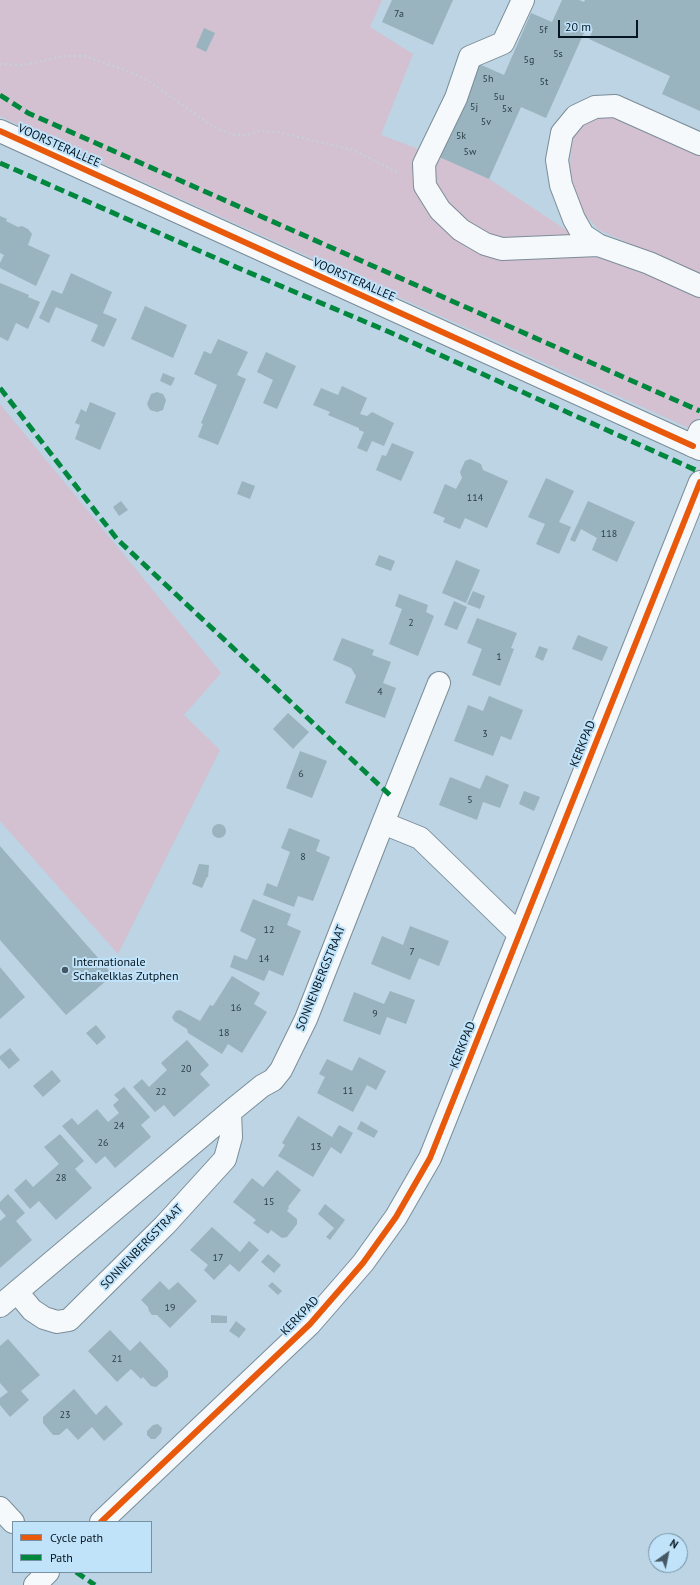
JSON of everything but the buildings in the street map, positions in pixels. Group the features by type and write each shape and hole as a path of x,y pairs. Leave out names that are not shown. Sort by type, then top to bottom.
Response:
{"street":[{"path":"524,0 503,43 470,57 456,98 424,164 425,186 440,210 461,230 485,244 502,249 598,245"},
{"path":"700,144 615,106 595,107 576,116 562,133 558,160 561,185 574,219 583,234 598,245 649,263 700,286"},
{"name":"VOORSTERALLEE","path":"0,131 698,442"},
{"name":"KERKPAD","path":"102,1521 310,1324 363,1263 396,1217 430,1158 700,482"},
{"name":"SONNENBERGSTRAAT","path":"0,1306 230,1112 262,1086 274,1080 281,1070 306,1019 439,683"},
{"path":"383,822 420,838 519,934"},
{"name":"SONNENBERGSTRAAT","path":"17,1292 32,1310 44,1318 57,1322 69,1320 75,1315 165,1225 225,1159 231,1137 230,1112"},
{"path":"0,1508 12,1521"},
{"path":"35,1585 47,1573"}],"path":[{"path":"0,64 23,65 64,56 85,56 130,72 150,82 220,130 231,134 242,135 252,134 258,131 277,132 353,150 425,186"}],"shaded area":[{"path":"0,0 382,0 370,27 413,54 381,135 437,156 489,179 577,237 570,252 632,265 700,296 700,415 693,430 55,143 0,116"},
{"path":"600,116 619,118 700,154 700,275 599,230 586,216 576,196 570,167 573,137 586,122"},
{"path":"0,404 221,673 184,715 220,750 118,954 0,821"}],"marked path":[{"path":"0,95 28,113 700,411"},
{"path":"0,163 236,267 387,331 700,472"},
{"path":"0,388 117,539 393,798"},
{"path":"77,1573 95,1585"}],"cycle path":[{"path":"0,131 693,446"},
{"path":"102,1521 310,1324 363,1263 396,1217 430,1158 700,482"}],"place":[{"name":"Internationale Schakelklas Zutphen","path":"65,970"}]}
